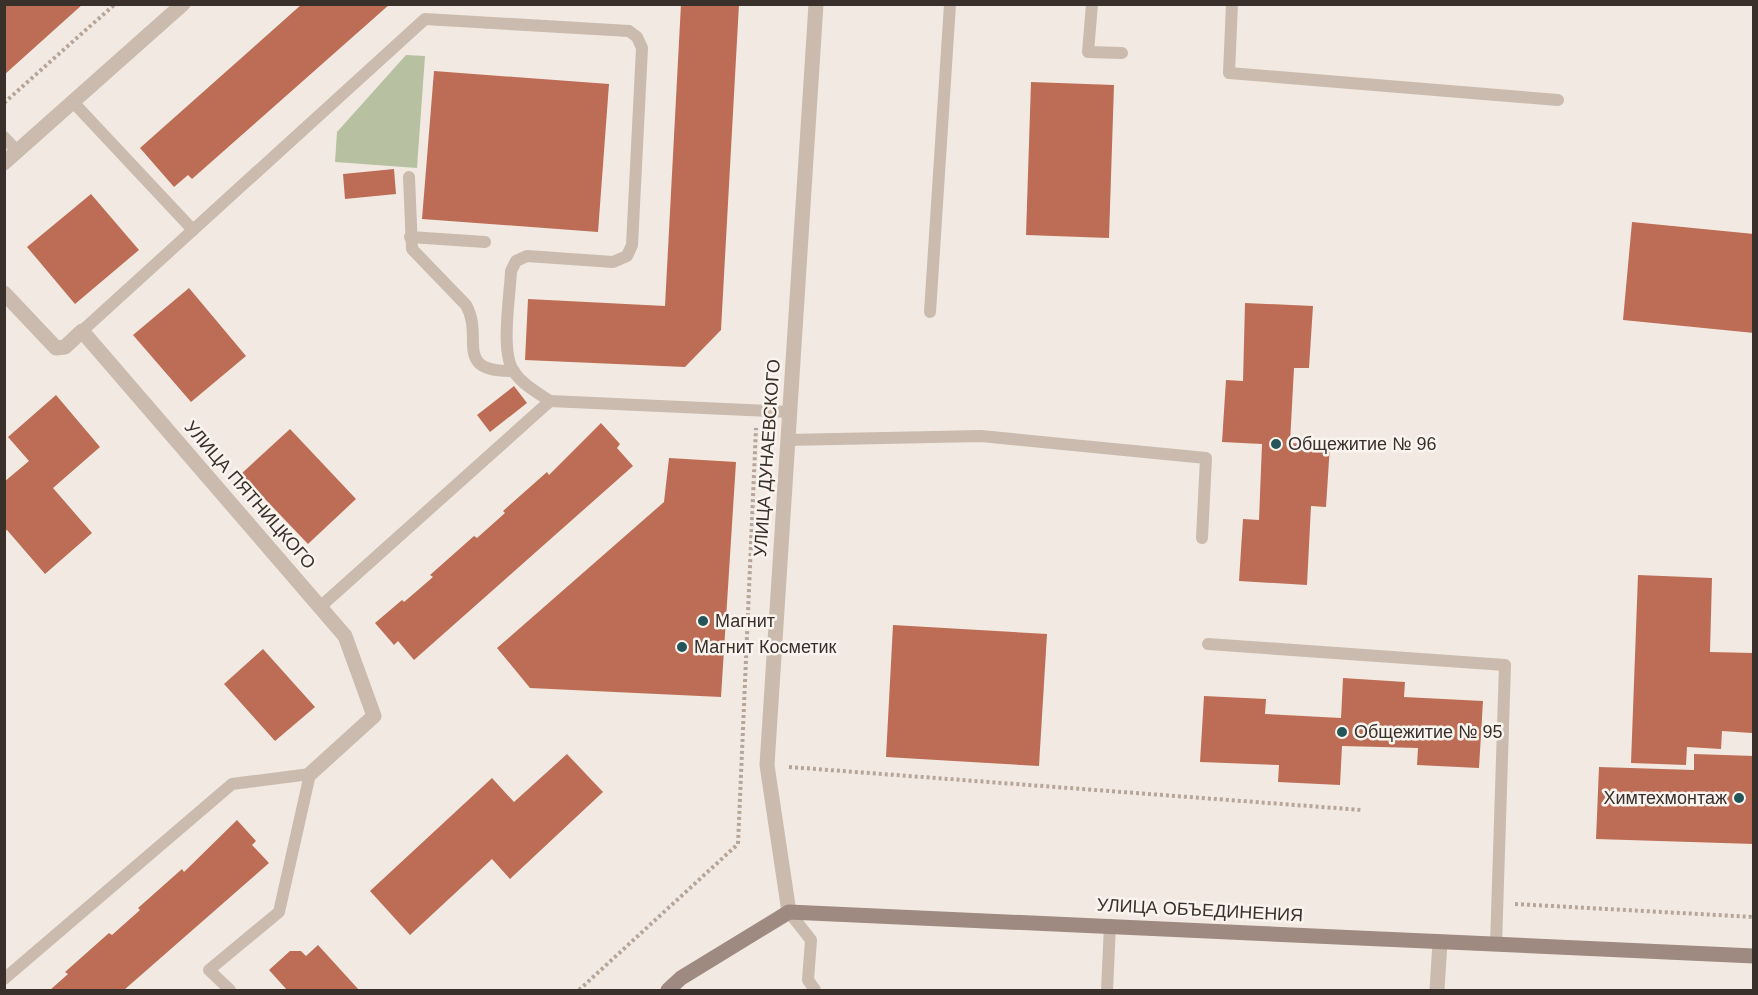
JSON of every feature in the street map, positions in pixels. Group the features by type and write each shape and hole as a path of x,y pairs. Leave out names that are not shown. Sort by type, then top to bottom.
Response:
{"street":[{"path":"4,163 183,4"},
{"name":"УЛИЦА ДУНАЕВСКОГО","path":"789,912 767,765 816,4"},
{"path":"4,293 56,348 65,347 82,331"},
{"name":"УЛИЦА ПЯТНИЦКОГО","path":"82,331 345,636 374,716 309,774"},
{"path":"668,990 681,978 789,912"},
{"name":"УЛИЦА ОБЪЕДИНЕНИЯ","path":"789,912 1110,925 1754,957"},
{"path":"1437,990 1440,942"}],"lane":[{"path":"930,312 950,4"},
{"path":"1092,4 1088,51 1122,53"},
{"path":"1232,4 1229,73 1558,100"},
{"path":"82,331 425,19 629,31 637,37 642,48 632,244 627,256 613,262 527,256 516,261 511,272 507,354 514,371 528,386 550,401 789,412"},
{"path":"73,102 193,230"},
{"path":"4,138 17,151"},
{"path":"409,177 410,237 414,252 469,311 471,348 482,365 492,371 514,371"},
{"path":"410,237 485,242"},
{"path":"320,607 550,401"},
{"path":"787,440 981,436 1206,458 1202,538"},
{"path":"1208,644 1505,664 1496,945"},
{"path":"4,980 232,784 309,774 279,912 209,970 230,990"},
{"path":"789,912 811,940 808,980 815,990"},
{"path":"1107,990 1110,925"}],"path":[{"path":"4,103 115,4"},
{"path":"579,990 738,844 757,411"},
{"path":"767,765 1362,810"},
{"path":"1497,903 1754,917"}],"green space":[{"path":"406,55 425,56 417,168 335,162 337,132"}],"building":[{"path":"4,4 83,4 4,75"},
{"path":"302,4 390,4 192,179 188,175 174,187 140,148"},
{"path":"681,4 739,4 721,330 685,367 525,360 528,299 665,306"},
{"path":"434,71 609,84 598,232 422,219"},
{"path":"1031,82 1114,85 1109,238 1026,235"},
{"path":"394,169 396,194 345,199 343,174"},
{"path":"91,194 139,250 75,304 27,247"},
{"path":"1632,222 1754,234 1754,333 1623,320"},
{"path":"189,288 246,356 191,402 133,335"},
{"name":"Общежитие № 96","path":"1245,303 1313,306 1309,368 1294,368 1290,443 1330,445 1326,507 1311,506 1307,585 1239,581 1243,519 1259,520 1262,444 1222,442 1226,380 1243,381"},
{"path":"514,386 527,403 490,432 477,415"},
{"path":"56,395 100,447 53,488 92,533 45,574 7,530 4,531 4,482 29,461 8,437"},
{"path":"601,423 620,444 617,448 633,466 414,660 398,641 394,645 375,623 433,577 430,575 474,536 477,538 505,513 503,511 547,472 549,475"},
{"path":"290,429 356,499 308,544 241,474"},
{"path":"669,458 736,462 721,697 530,688 497,648 664,502"},
{"path":"1638,575 1712,578 1710,652 1754,653 1752,733 1722,731 1721,749 1687,747 1686,765 1631,763"},
{"path":"893,625 1047,634 1039,766 886,757"},
{"path":"263,649 315,707 275,741 224,684"},
{"name":"Общежитие № 95","path":"1343,678 1405,682 1404,697 1483,701 1479,768 1417,765 1418,748 1342,746 1340,785 1278,782 1279,765 1200,762 1204,696 1266,699 1265,714 1341,718"},
{"path":"567,754 603,792 510,879 492,859 410,935 370,891 492,778 514,802"},
{"path":"1694,754 1754,756 1754,844 1596,839 1599,767 1694,770"},
{"path":"237,820 256,841 252,845 269,863 124,990 50,990 68,974 65,972 109,933 112,935 140,910 138,908 182,869 184,872"},
{"path":"318,945 359,990 287,990 269,970 290,951 301,951 306,956"}],"place":[{"name":"Общежитие № 96","path":"1276,444"},
{"name":"Магнит","path":"703,621"},
{"name":"Магнит Косметик","path":"682,647"},
{"name":"Общежитие № 95","path":"1342,732"},
{"name":"Химтехмонтаж","path":"1739,798"}]}
